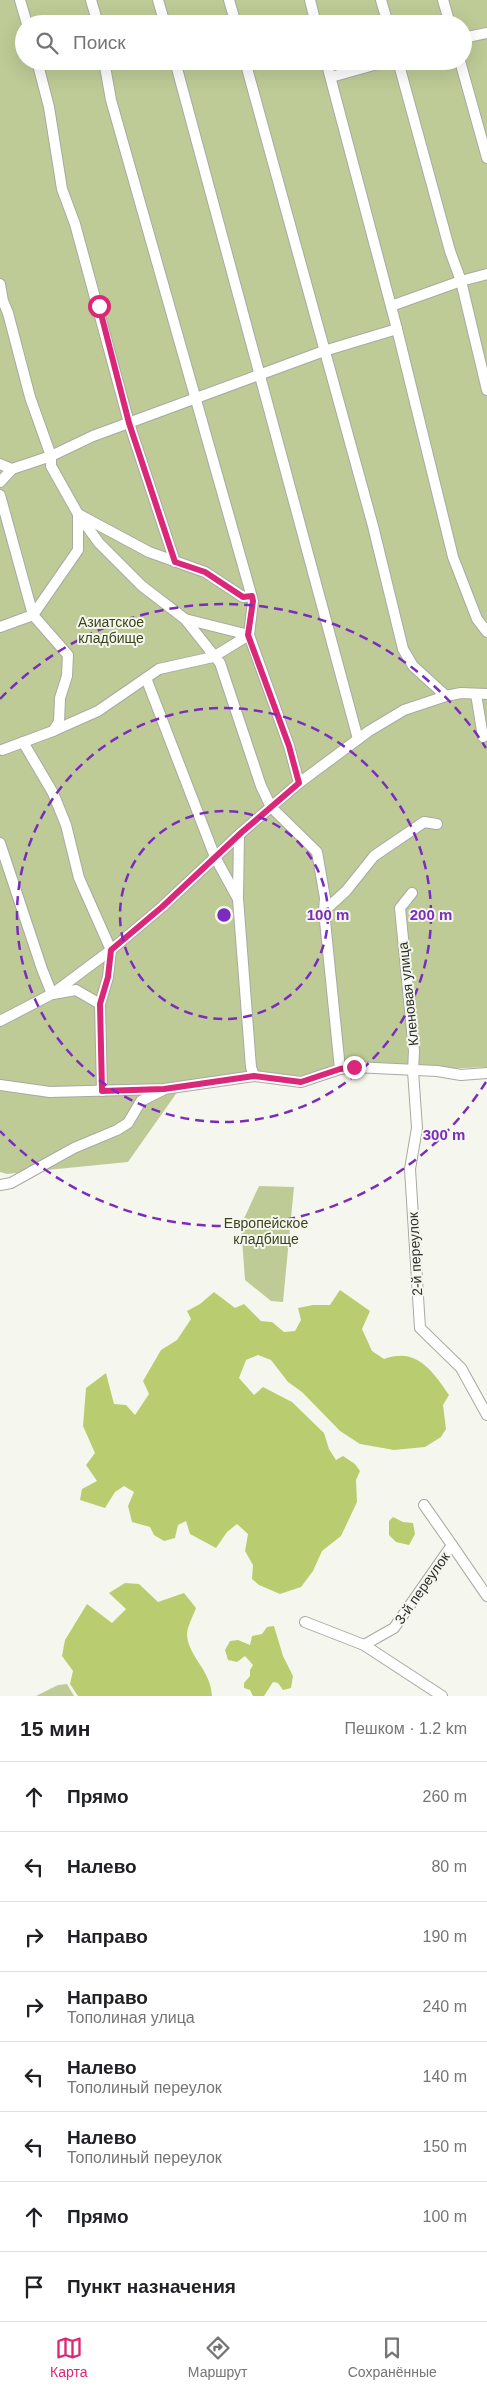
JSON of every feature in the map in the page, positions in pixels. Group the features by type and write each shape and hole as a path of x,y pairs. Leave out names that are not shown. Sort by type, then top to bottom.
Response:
{"street":[{"path":"20,0 24,15"},
{"path":"91,0 95,15"},
{"path":"158,0 162,15"},
{"path":"229,0 233,15"},
{"path":"310,0 314,15"},
{"path":"381,0 385,15"},
{"path":"444,0 448,15"},
{"path":"472,36 487,33"},
{"path":"39,70 49,107 62,189 76,224 129,423 175,562"},
{"path":"106,70 111,100 252,596 253,601 248,635 289,746 299,783"},
{"path":"177,70 358,739"},
{"path":"248,70 382,560 403,649 413,666 446,696"},
{"path":"329,70 397,329 454,557 477,619 487,632"},
{"path":"331,77 356,70"},
{"path":"400,70 450,251 461,281 487,390"},
{"path":"463,70 487,158"},
{"path":"391,306 461,281 487,274"},
{"path":"0,284 2,302 8,313 30,397 51,456 51,466 78,514 99,543 142,586 186,619 213,657 220,663 261,786 271,808 317,852 325,898 324,911 340,1069"},
{"path":"0,482 12,469 51,456 93,436 324,351 397,329"},
{"path":"0,464 12,469"},
{"path":"0,494 33,615 68,655 67,676 60,698 59,722 52,731"},
{"path":"78,514 148,552 205,572 243,597 252,596"},
{"path":"0,627 33,615 78,550 78,514"},
{"path":"186,619 248,635"},
{"path":"1,751 98,711 159,668 213,657 248,635"},
{"path":"146,678 215,858 238,899"},
{"path":"0,1021 52,994 111,950 162,907 239,835 299,783 358,739 404,710 461,693 487,694"},
{"path":"476,694 483,737"},
{"path":"23,742 53,793 66,825 79,878 111,950 108,977 100,1004 102,1091"},
{"path":"324,911 346,891 374,856 424,822 437,824"},
{"path":"239,835 238,899 251,1067 254,1076"},
{"path":"0,843 52,994"},
{"name":"Кленовая улица","path":"412,892 400,908 414,1051 413,1070"},
{"path":"52,994 76,990 100,1004"},
{"path":"0,1085 50,1092 164,1089 254,1076 301,1082 340,1069 373,1067 392,1071 413,1070 461,1075 487,1073"},
{"name":"2-й переулок","path":"413,1070 417,1128 410,1169 420,1328 461,1368 487,1415"},
{"path":"0,1185 11,1183 74,1148 117,1130 128,1123 141,1101 164,1089"},
{"path":"424,1505 452,1545"},
{"name":"3-й переулок","path":"364,1645 394,1628 452,1545 487,1596"},
{"path":"305,1622 364,1645 442,1696"}],"green space":[{"name":"Азиатское кладбище","path":"0,0 487,0 487,1067 185,1081 128,1162 7,1174 0,1172"},
{"name":"Европейское кладбище","path":"259,1186 294,1187 283,1302 271,1301 245,1280 241,1225"},
{"path":"340,1290 370,1311 362,1329 372,1351 384,1359 405,1356 414,1359 422,1363 436,1377 449,1395 443,1405 446,1429 441,1437 425,1447 394,1450 360,1444 340,1431 302,1392 288,1382 271,1360 258,1355 246,1360 239,1378 254,1395 263,1387 292,1402 324,1433 329,1449 336,1460 343,1456 355,1464 360,1471 356,1480 357,1502 341,1536 322,1551 313,1571 301,1587 280,1594 259,1585 252,1579 253,1565 245,1551 248,1534 237,1524 227,1532 216,1548 190,1534 186,1521 178,1525 175,1538 164,1541 154,1535 150,1527 132,1522 128,1506 134,1492 124,1486 115,1492 105,1508 80,1500 82,1489 97,1481 86,1465 95,1453 83,1426 86,1388 106,1373 114,1404 126,1405 135,1415 149,1394 143,1381 161,1350 177,1340 191,1319 187,1311 200,1304 214,1292 235,1308 244,1304 261,1321 272,1322 284,1332 295,1331 301,1320 298,1308 313,1305 330,1305"},
{"path":"393,1517 403,1522 413,1523 415,1534 409,1545 396,1542 389,1535 389,1521"},
{"path":"125,1583 139,1584 158,1602 184,1593 196,1608 187,1635 192,1651 208,1679 212,1696 78,1696 70,1684 73,1671 62,1656 65,1640 87,1604 112,1623 126,1609 109,1593"},
{"path":"274,1626 283,1656 293,1676 291,1688 283,1690 278,1683 273,1682 264,1696 253,1696 250,1690 244,1688 244,1683 250,1676 250,1670 253,1665 245,1656 237,1662 228,1660 225,1650 230,1641 238,1640 250,1645 252,1636 262,1634 267,1627"},
{"path":"67,1684 74,1696 36,1696 58,1685"}],"route":[{"path":"99,306 129,423 175,562 205,572 243,597 252,596 253,601 248,635 289,746 299,783 242,832 162,907 111,950 108,977 100,1004 102,1091 164,1089 254,1076 301,1082 340,1069 354,1067"}]}
